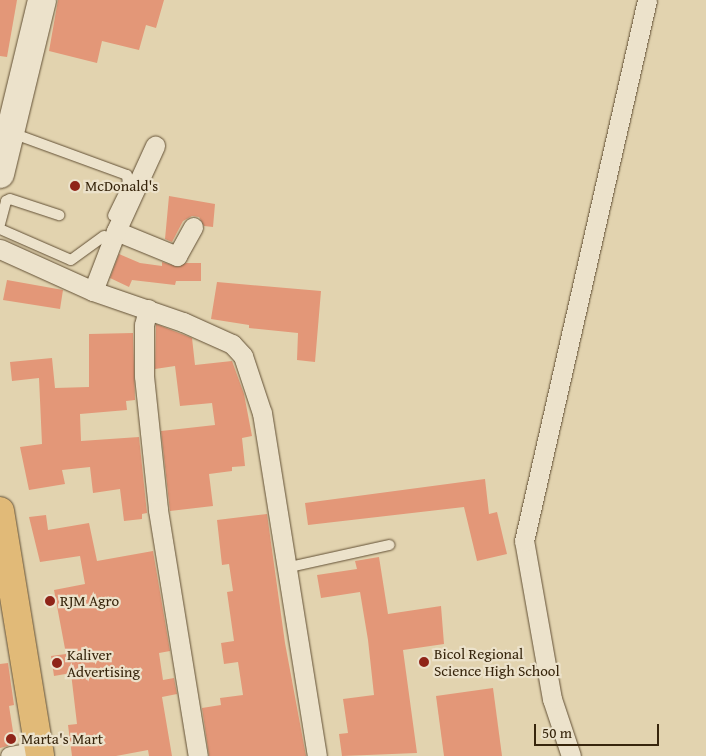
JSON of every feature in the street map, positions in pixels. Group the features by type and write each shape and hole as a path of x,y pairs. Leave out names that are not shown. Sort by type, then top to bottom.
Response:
{"highway":[{"path":"0,511 40,753"}],"main road":[{"path":"0,174 42,0"}],"street":[{"path":"571,756 552,699 524,541 647,0"},
{"path":"93,291 111,228 155,146"},
{"path":"111,228 177,256 193,227"},
{"path":"0,249 93,291 148,309 232,344 243,356 262,413 285,568 301,643 317,756"},
{"path":"148,309 144,325 144,376 158,510 198,756"},
{"path":"10,756 40,753"}],"lane":[{"path":"0,229 71,260 111,228 128,186 127,175 10,132"},
{"path":"0,224 6,201 10,199 59,215"},
{"path":"285,568 390,546"}],"building":[{"path":"0,0 17,0 7,57 0,56"},
{"path":"58,0 164,0 156,28 146,25 139,50 102,41 97,63 49,51"},
{"path":"169,196 215,204 213,227 204,226 199,217 192,216 183,221 172,242 165,239"},
{"path":"119,254 140,263 162,266 162,262 178,267 186,263 201,263 201,281 176,281 175,285 132,280 129,287 110,278"},
{"path":"7,280 63,290 60,309 3,300"},
{"path":"217,282 321,291 315,362 297,360 298,333 249,328 249,325 211,319"},
{"path":"156,324 192,338 195,365 232,361 244,394 252,436 242,438 245,466 232,467 232,471 209,474 213,506 170,511 161,431 215,425 212,403 180,406 175,366 155,369"},
{"path":"133,333 135,400 126,401 127,410 80,414 81,441 139,437 147,513 142,514 142,519 124,521 120,489 93,493 90,467 62,470 65,484 29,490 20,447 42,444 39,378 12,381 10,362 52,358 55,388 89,387 89,334"},
{"path":"485,479 489,514 497,512 507,554 477,561 464,507 308,525 305,503"},
{"path":"267,514 285,643 306,756 209,756 202,708 221,705 220,698 243,695 238,662 224,664 221,643 234,641 227,592 233,591 229,564 222,565 217,520"},
{"path":"46,515 48,530 89,523 97,561 153,551 170,651 159,653 163,680 174,678 177,694 162,697 172,756 149,756 148,750 116,756 72,756 68,725 77,724 71,673 54,676 51,656 66,654 54,590 85,584 80,556 40,562 29,517"},
{"path":"379,557 388,614 441,606 444,644 403,650 417,753 342,756 339,734 348,733 343,699 374,695 368,640 360,592 321,598 317,575 357,569 355,561"},
{"path":"8,663 14,705 9,706 15,744 0,748 0,664"},
{"path":"493,688 502,756 444,756 436,696"}],"place":[{"name":"McDonald's","path":"75,186"},
{"name":"RJM Agro","path":"50,601"},
{"name":"Bicol Regional Science High School","path":"424,662"},
{"name":"Kaliver Advertising","path":"57,663"},
{"name":"Marta's Mart","path":"11,739"}]}
